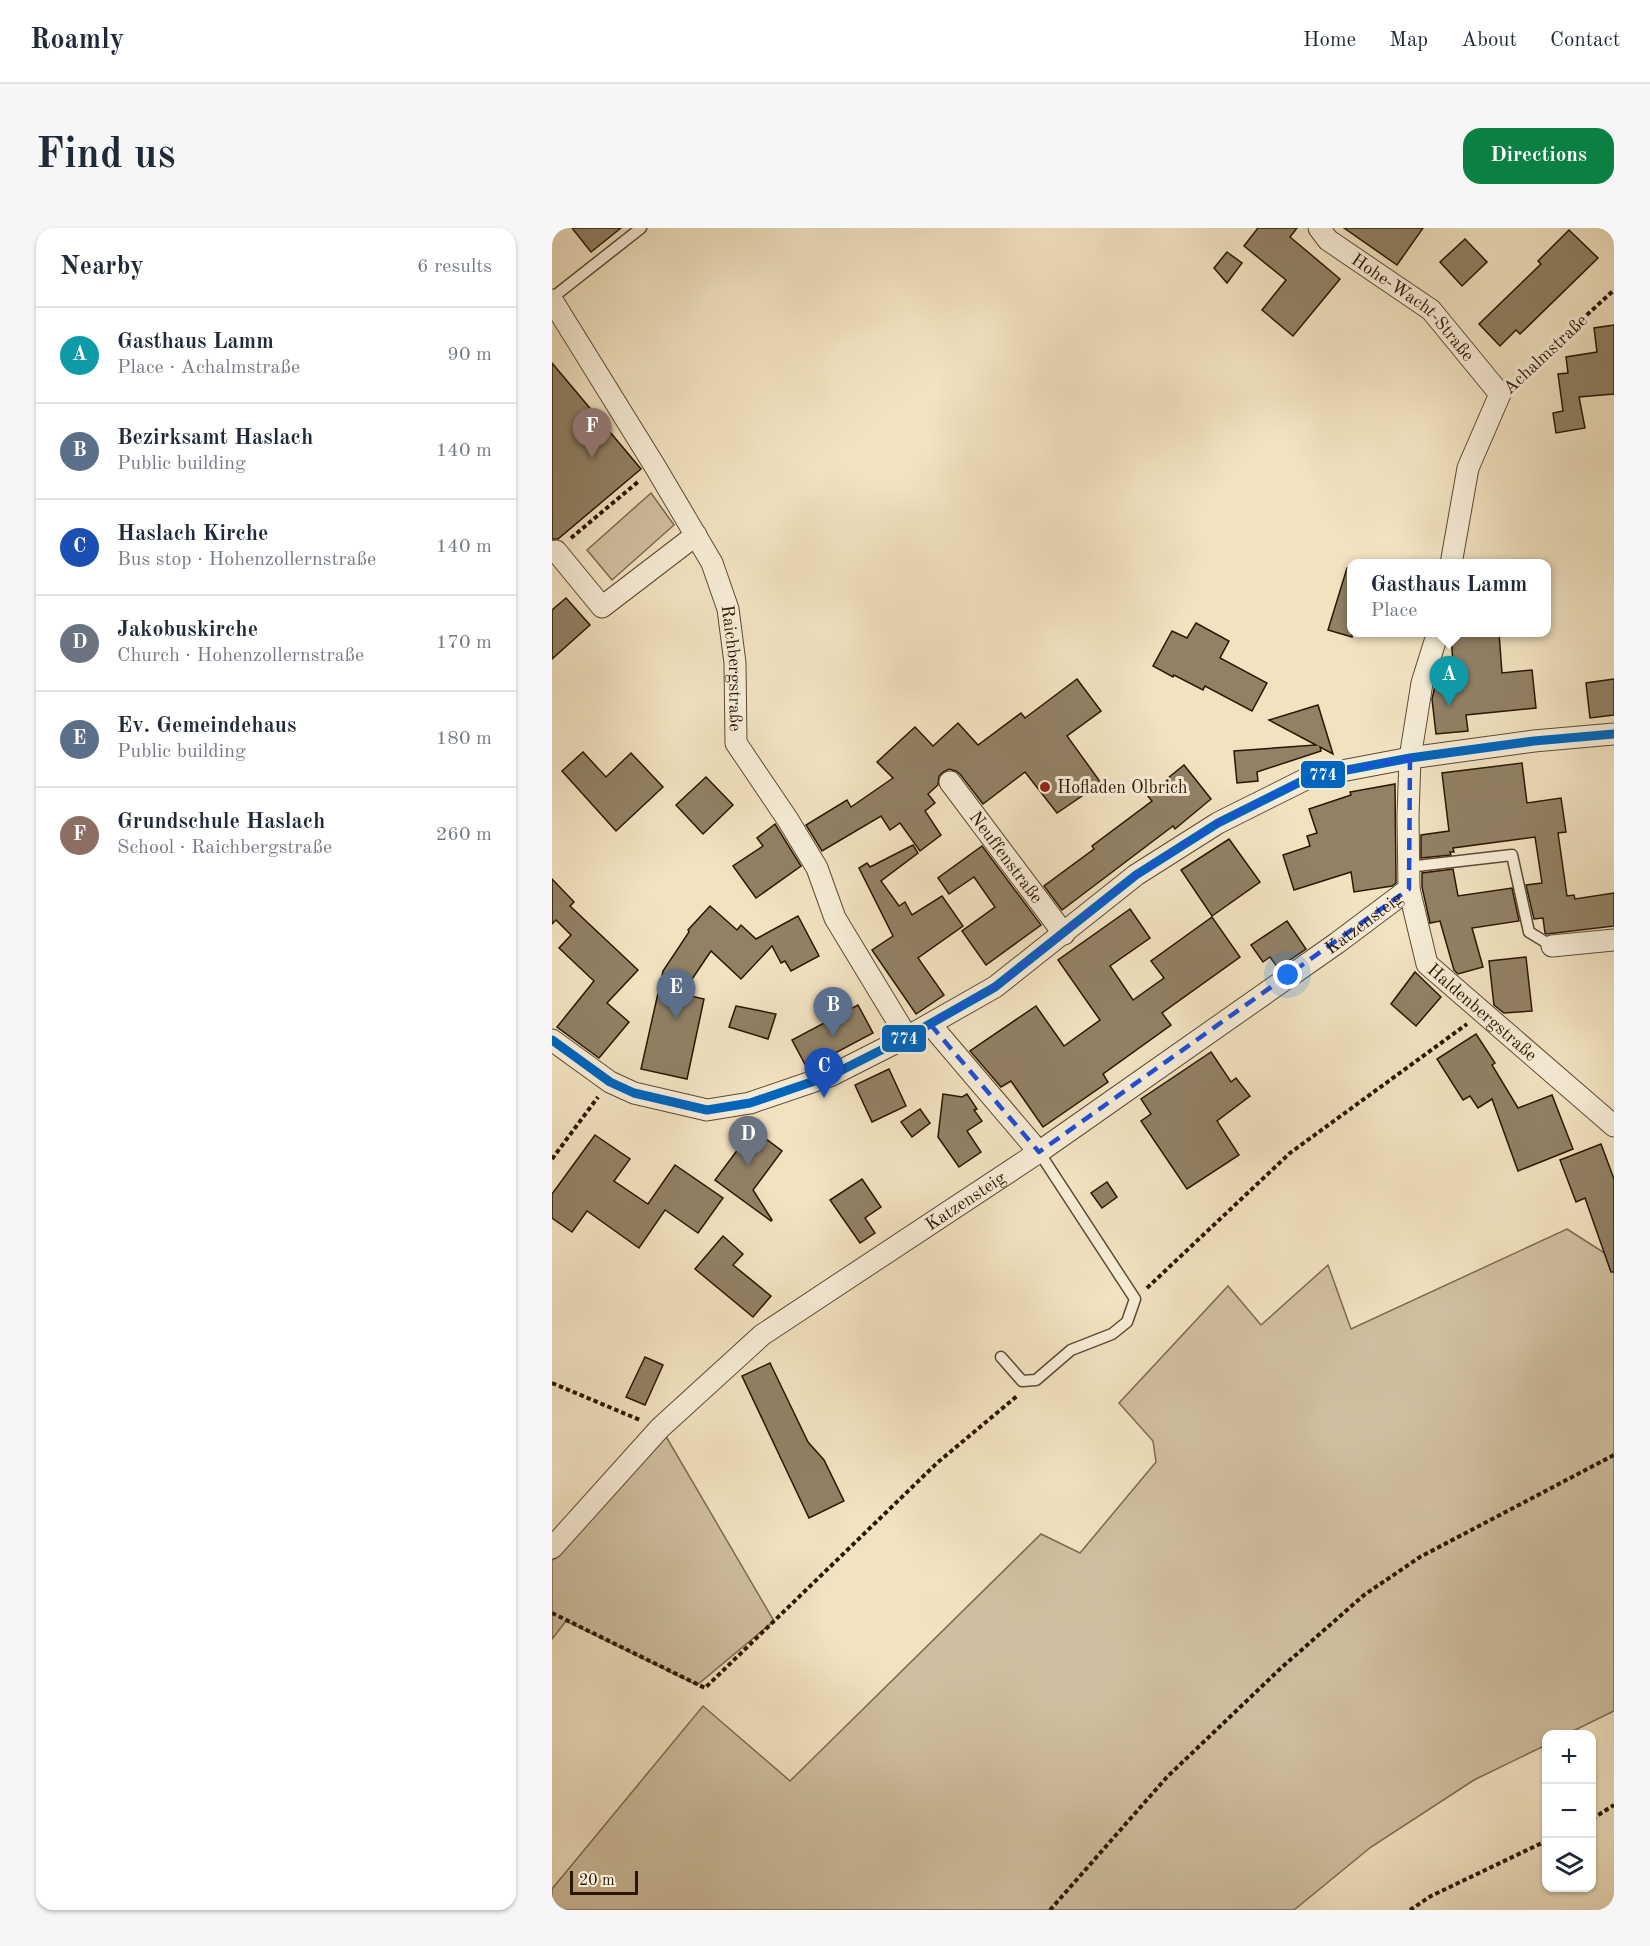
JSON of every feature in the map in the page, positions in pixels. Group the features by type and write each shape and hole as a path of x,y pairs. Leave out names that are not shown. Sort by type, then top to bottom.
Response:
{"street":[{"name":"Hohe-Wacht-Straße","path":"1319,228 1328,240 1431,310 1500,394"},
{"name":"Raichbergstraße","path":"552,299 712,563 728,609 735,663 736,743 817,868 835,918 907,1036"},
{"name":"Achalmstraße","path":"1452,559 1468,468 1500,394"},
{"path":"556,551 602,607 696,535"},
{"path":"1410,758 1422,683 1437,637"},
{"path":"552,1040 610,1082 634,1093 707,1110 750,1103 832,1075 995,987 1136,875 1218,823 1310,777 1410,758 1534,741 1614,734"},
{"name":"Haldenbergstraße","path":"1410,758 1409,889 1427,964 1614,1126"},
{"name":"Neuffenstraße","path":"950,782 1064,934"},
{"name":"Katzensteig","path":"552,1548 660,1428 762,1335 1039,1152 1337,943 1409,889"},
{"path":"1552,946 1614,940"},
{"path":"930,1024 1039,1152"}],"lane":[{"path":"552,299 641,228"},
{"path":"1408,867 1512,855 1529,932 1552,946"},
{"path":"1001,1357 1022,1381 1036,1380 1071,1350 1112,1334 1127,1322 1135,1299 1039,1152"}],"path":[{"name":"Achalmstraße","path":"1500,394 1614,290"},
{"path":"556,551 656,468"},
{"path":"1135,1299 1290,1153 1482,1013"},
{"path":"552,1159 610,1082"},
{"path":"552,1613 705,1688 937,1463 1036,1380"},
{"path":"552,1383 660,1428"},
{"path":"1050,1910 1167,1778 1281,1668 1364,1595 1420,1557 1614,1455"},
{"path":"1596,1816 1614,1805"},
{"path":"1410,1910 1431,1896 1542,1843"}],"highlighted area":[{"path":"1410,758 1409,889 1039,1152 930,1024 995,987 1136,875 1218,823 1310,777"}],"shaded area":[{"path":"651,493 674,525 612,580 587,550"},
{"path":"1567,1229 1609,1256 1614,1256 1614,1711 1575,1730 1542,1730 1542,1747 1474,1780 1371,1847 1294,1910 552,1910 552,1889 703,1706 790,1781 1041,1534 1080,1553 1156,1462 1153,1441 1119,1403 1228,1286 1261,1325 1328,1265 1351,1329"},
{"path":"664,1433 774,1621 697,1685 566,1621 552,1639 552,1561"}],"building":[{"path":"572,228 621,228 591,252"},
{"path":"1258,228 1297,228 1290,237 1340,279 1293,336 1262,310 1286,280 1244,246"},
{"path":"1344,228 1423,228 1397,265"},
{"path":"1569,230 1598,258 1520,334 1516,330 1500,346 1479,324 1541,264 1538,261"},
{"path":"1465,239 1487,262 1462,286 1440,262"},
{"path":"1227,252 1242,263 1227,283 1214,268"},
{"path":"1614,325 1614,394 1579,397 1585,428 1556,433 1553,413 1563,411 1558,374 1568,373 1566,357 1597,352 1594,328"},
{"path":"552,363 641,469 558,539 552,539"},
{"path":"1347,568 1347,636 1328,630"},
{"path":"566,598 590,625 552,659 552,610"},
{"path":"1196,623 1229,641 1220,658 1267,683 1252,711 1205,686 1203,690 1153,666 1172,631 1187,638"},
{"path":"1451,637 1499,637 1502,673 1532,670 1536,708 1466,715 1468,731 1436,734 1432,699 1436,682 1454,680"},
{"path":"1077,679 1101,711 1067,736 1101,783 1057,813 1025,772 983,804 960,774 949,769 939,776 938,785 928,794 935,803 925,811 941,835 920,851 900,823 890,830 881,816 822,851 806,825 847,800 851,807 893,778 877,762 915,727 933,746 958,723 978,745 1021,713 1025,718"},
{"path":"1614,679 1614,715 1590,718 1586,683"},
{"path":"1318,705 1333,754 1320,747 1321,751 1257,772 1258,781 1237,783 1234,751 1316,745 1269,720"},
{"path":"583,752 606,777 631,753 663,787 616,831 562,771"},
{"path":"1522,763 1527,803 1561,798 1566,832 1558,833 1567,896 1574,895 1575,899 1614,893 1614,926 1545,933 1543,918 1534,919 1526,885 1542,883 1535,837 1453,848 1454,852 1450,852 1451,855 1421,858 1421,835 1449,831 1442,773"},
{"path":"1184,765 1211,799 1175,829 1173,826 1062,910 1044,886 1094,849 1092,846 1152,801 1147,795"},
{"path":"706,777 733,805 703,834 676,805"},
{"path":"1395,784 1396,883 1392,886 1354,892 1351,872 1294,890 1283,855 1310,846 1307,836 1317,833 1309,809 1351,795 1350,792"},
{"path":"775,824 801,866 756,898 733,866 763,846 757,838"},
{"path":"1229,839 1260,882 1212,916 1181,870"},
{"path":"913,845 918,853 881,881 899,906 905,902 912,915 942,896 963,926 918,958 944,995 916,1014 872,950 893,936 859,868 867,863 870,867"},
{"path":"982,846 1041,925 986,965 962,931 995,907 974,877 949,894 938,878"},
{"path":"1453,869 1458,896 1512,888 1519,921 1472,928 1483,967 1458,974 1454,970 1440,921 1430,923 1422,887 1422,873"},
{"path":"552,879 574,902 570,906 638,970 607,1003 629,1022 599,1058 557,1027 594,981 559,948 571,935 556,920 552,924"},
{"path":"710,906 737,930 741,925 756,939 798,916 819,956 791,971 785,961 781,963 772,946 741,979 711,951 682,994 704,999 687,1079 641,1069 663,971 689,932 688,930"},
{"path":"1130,909 1150,938 1110,966 1133,1000 1164,978 1151,961 1212,917 1240,957 1162,1013 1171,1025 1103,1074 1108,1082 1043,1127 1011,1081 1001,1087 970,1051 1036,1006 1064,1046 1100,1020 1058,960"},
{"path":"1287,921 1306,949 1278,968 1270,957 1263,962 1251,945"},
{"path":"1526,957 1532,1011 1504,1013 1494,1005 1489,961"},
{"path":"1415,972 1441,997 1416,1026 1391,1004"},
{"path":"858,1005 873,1033 807,1068 792,1040"},
{"path":"736,1006 776,1014 768,1039 729,1027"},
{"path":"1476,1034 1495,1063 1492,1065 1518,1108 1552,1095 1573,1149 1518,1171 1492,1099 1478,1108 1470,1096 1463,1100 1437,1059"},
{"path":"1211,1052 1231,1082 1236,1078 1250,1096 1217,1121 1239,1155 1187,1189 1141,1121 1151,1114 1141,1099"},
{"path":"889,1069 906,1106 872,1122 855,1085"},
{"path":"943,1094 962,1097 967,1094 982,1121 967,1131 981,1152 959,1167 938,1137"},
{"path":"920,1109 930,1123 912,1137 901,1122"},
{"path":"753,1129 782,1151 753,1190 771,1221 715,1180"},
{"path":"595,1135 630,1159 614,1181 648,1204 675,1165 723,1198 698,1233 665,1210 639,1248 587,1211 572,1232 552,1218 552,1194"},
{"path":"1601,1144 1614,1179 1614,1272 1611,1272 1585,1198 1576,1202 1560,1160"},
{"path":"862,1179 881,1207 865,1218 875,1233 860,1243 830,1200"},
{"path":"1107,1182 1117,1197 1102,1208 1091,1193"},
{"path":"723,1236 743,1254 733,1265 771,1296 753,1317 695,1269"},
{"path":"645,1357 663,1365 645,1405 626,1397"},
{"path":"770,1363 808,1442 824,1460 844,1501 809,1518 742,1376"}],"transit line":[{"name":"774","path":"552,1040 610,1082 634,1093 707,1110 750,1103 832,1075 907,1037 995,987 1136,875 1218,823 1310,777 1410,758 1534,741 1614,734"}],"place":[{"name":"Grundschule Haslach","path":"592,458"},
{"name":"Gasthaus Lamm","path":"1449,706"},
{"name":"Hofladen Olbrich","path":"1045,787"},
{"name":"Ev. Gemeindehaus","path":"676,1019"},
{"name":"Bezirksamt Haslach","path":"833,1037"},
{"name":"Haslach Kirche","path":"824,1098"},
{"name":"Jakobuskirche","path":"748,1166"}]}
